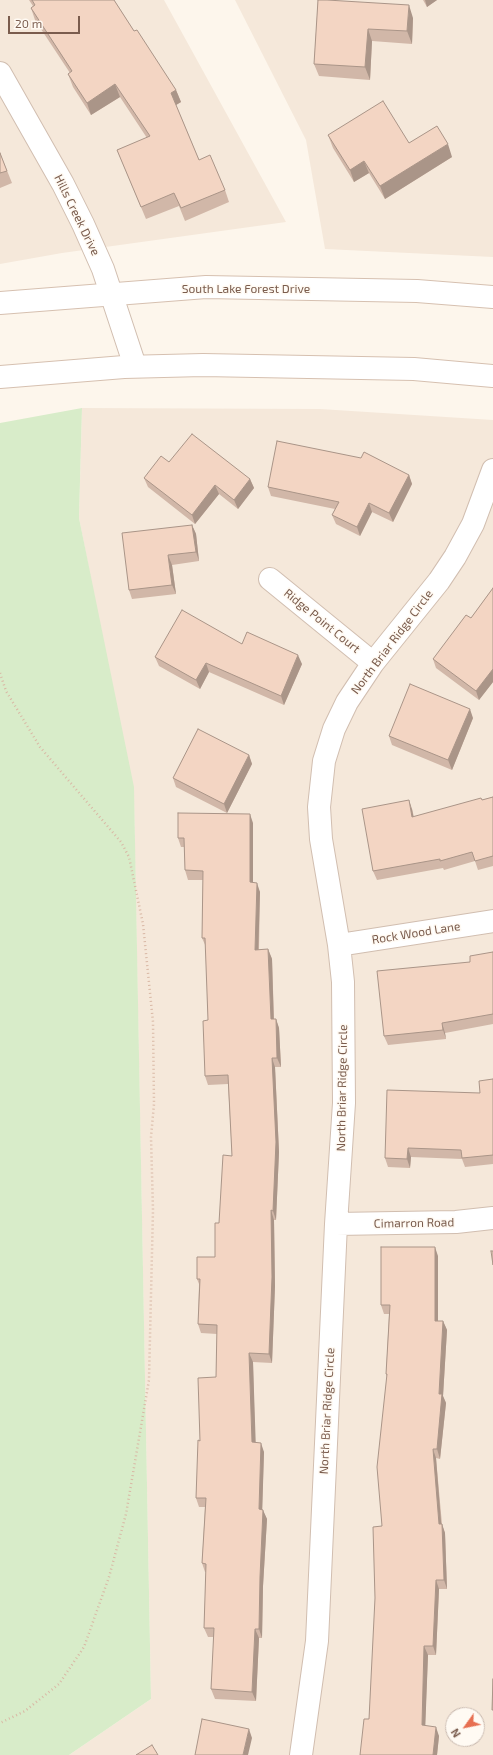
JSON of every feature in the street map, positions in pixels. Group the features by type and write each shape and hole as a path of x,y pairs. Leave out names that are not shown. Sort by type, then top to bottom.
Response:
{"street":[{"name":"Hills Creek Drive","path":"0,73 63,184 86,230 111,294 135,366"},
{"name":"South Lake Forest Drive","path":"0,303 206,287 417,292 493,297"},
{"path":"0,377 135,366 202,365 366,367 414,369 493,376"},
{"name":"North Briar Ridge Circle","path":"301,1755 317,1641 336,1224 344,1103 343,982 339,945 321,839 319,806 324,761 334,729 347,702 373,663 439,581 455,557 473,524 493,470"},
{"name":"Ridge Point Court","path":"270,579 373,663"},
{"name":"Rock Wood Lane","path":"339,945 493,921"},
{"name":"Cimarron Road","path":"336,1224 456,1222 493,1218"}],"path":[{"path":"0,673 6,691 40,747 121,842 129,856 143,924 153,1022 154,1104 151,1137 153,1210 149,1380 126,1514 109,1576 84,1648 59,1684 25,1711 0,1723"}],"shaded area":[{"path":"0,0 164,0 286,222 62,253 0,264"},
{"path":"235,0 493,0 493,257 325,249 306,140"},
{"path":"82,408 320,409 493,420 493,1755 69,1755 151,1699 134,800 79,518"}],"green space":[{"path":"82,408 79,518 134,787 151,1699 69,1755 0,1755 0,423"}],"building":[{"path":"32,0 114,0 134,31 137,30 176,90 171,93 199,160 210,155 225,190 181,208 174,193 141,207 117,150 150,136 115,84 87,103 68,74 72,71 31,8 35,5"},
{"path":"318,0 409,5 407,31 368,29 365,67 314,64"},
{"path":"383,101 409,143 437,126 448,144 380,186 364,161 350,170 328,135"},
{"path":"0,153 7,171 0,173"},
{"path":"192,434 250,479 234,500 215,485 192,515 144,478 161,456 169,462"},
{"path":"277,441 361,458 364,452 409,475 389,513 369,503 357,527 332,515 339,502 268,487"},
{"path":"192,525 196,552 168,555 172,585 129,590 122,533"},
{"path":"493,588 493,669 476,691 433,659 466,615 471,618"},
{"path":"182,610 242,644 247,632 298,655 281,696 206,663 196,680 155,657"},
{"path":"410,684 470,709 448,760 389,736"},
{"path":"198,729 249,755 224,804 173,778"},
{"path":"493,797 493,856 475,861 472,852 440,861 440,859 373,871 362,809 409,800 412,817 481,798 482,800"},
{"path":"178,813 250,814 250,882 257,883 255,950 268,949 271,1019 276,1019 277,1058 272,1058 276,1142 273,1211 271,1210 272,1277 269,1354 249,1353 252,1442 261,1443 259,1509 263,1510 259,1629 255,1629 252,1692 211,1689 214,1628 204,1628 206,1564 202,1563 206,1498 196,1498 198,1440 200,1441 198,1378 216,1377 217,1325 198,1324 200,1279 197,1279 197,1257 215,1257 215,1223 219,1223 223,1155 232,1156 228,1075 205,1076 203,1021 208,1020 205,938 202,938 203,871 185,870 184,838 178,838"},
{"path":"493,952 493,1014 442,1023 443,1030 384,1036 377,971 470,962 470,956"},
{"path":"493,1079 493,1155 462,1158 461,1150 408,1148 407,1159 385,1158 387,1090 480,1093 479,1081"},
{"path":"381,1247 435,1247 435,1321 443,1321 439,1394 442,1394 437,1449 433,1449 439,1524 442,1524 444,1580 436,1580 433,1646 424,1646 422,1725 436,1727 433,1755 360,1755 364,1719 369,1719 375,1598 373,1527 382,1526 377,1467 387,1374 390,1305 381,1305"},
{"path":"491,1251 493,1251 493,1265"},
{"path":"493,1679 493,1710 492,1710"},
{"path":"202,1719 249,1729 243,1755 195,1755"},
{"path":"152,1745 158,1755 136,1755"}]}
